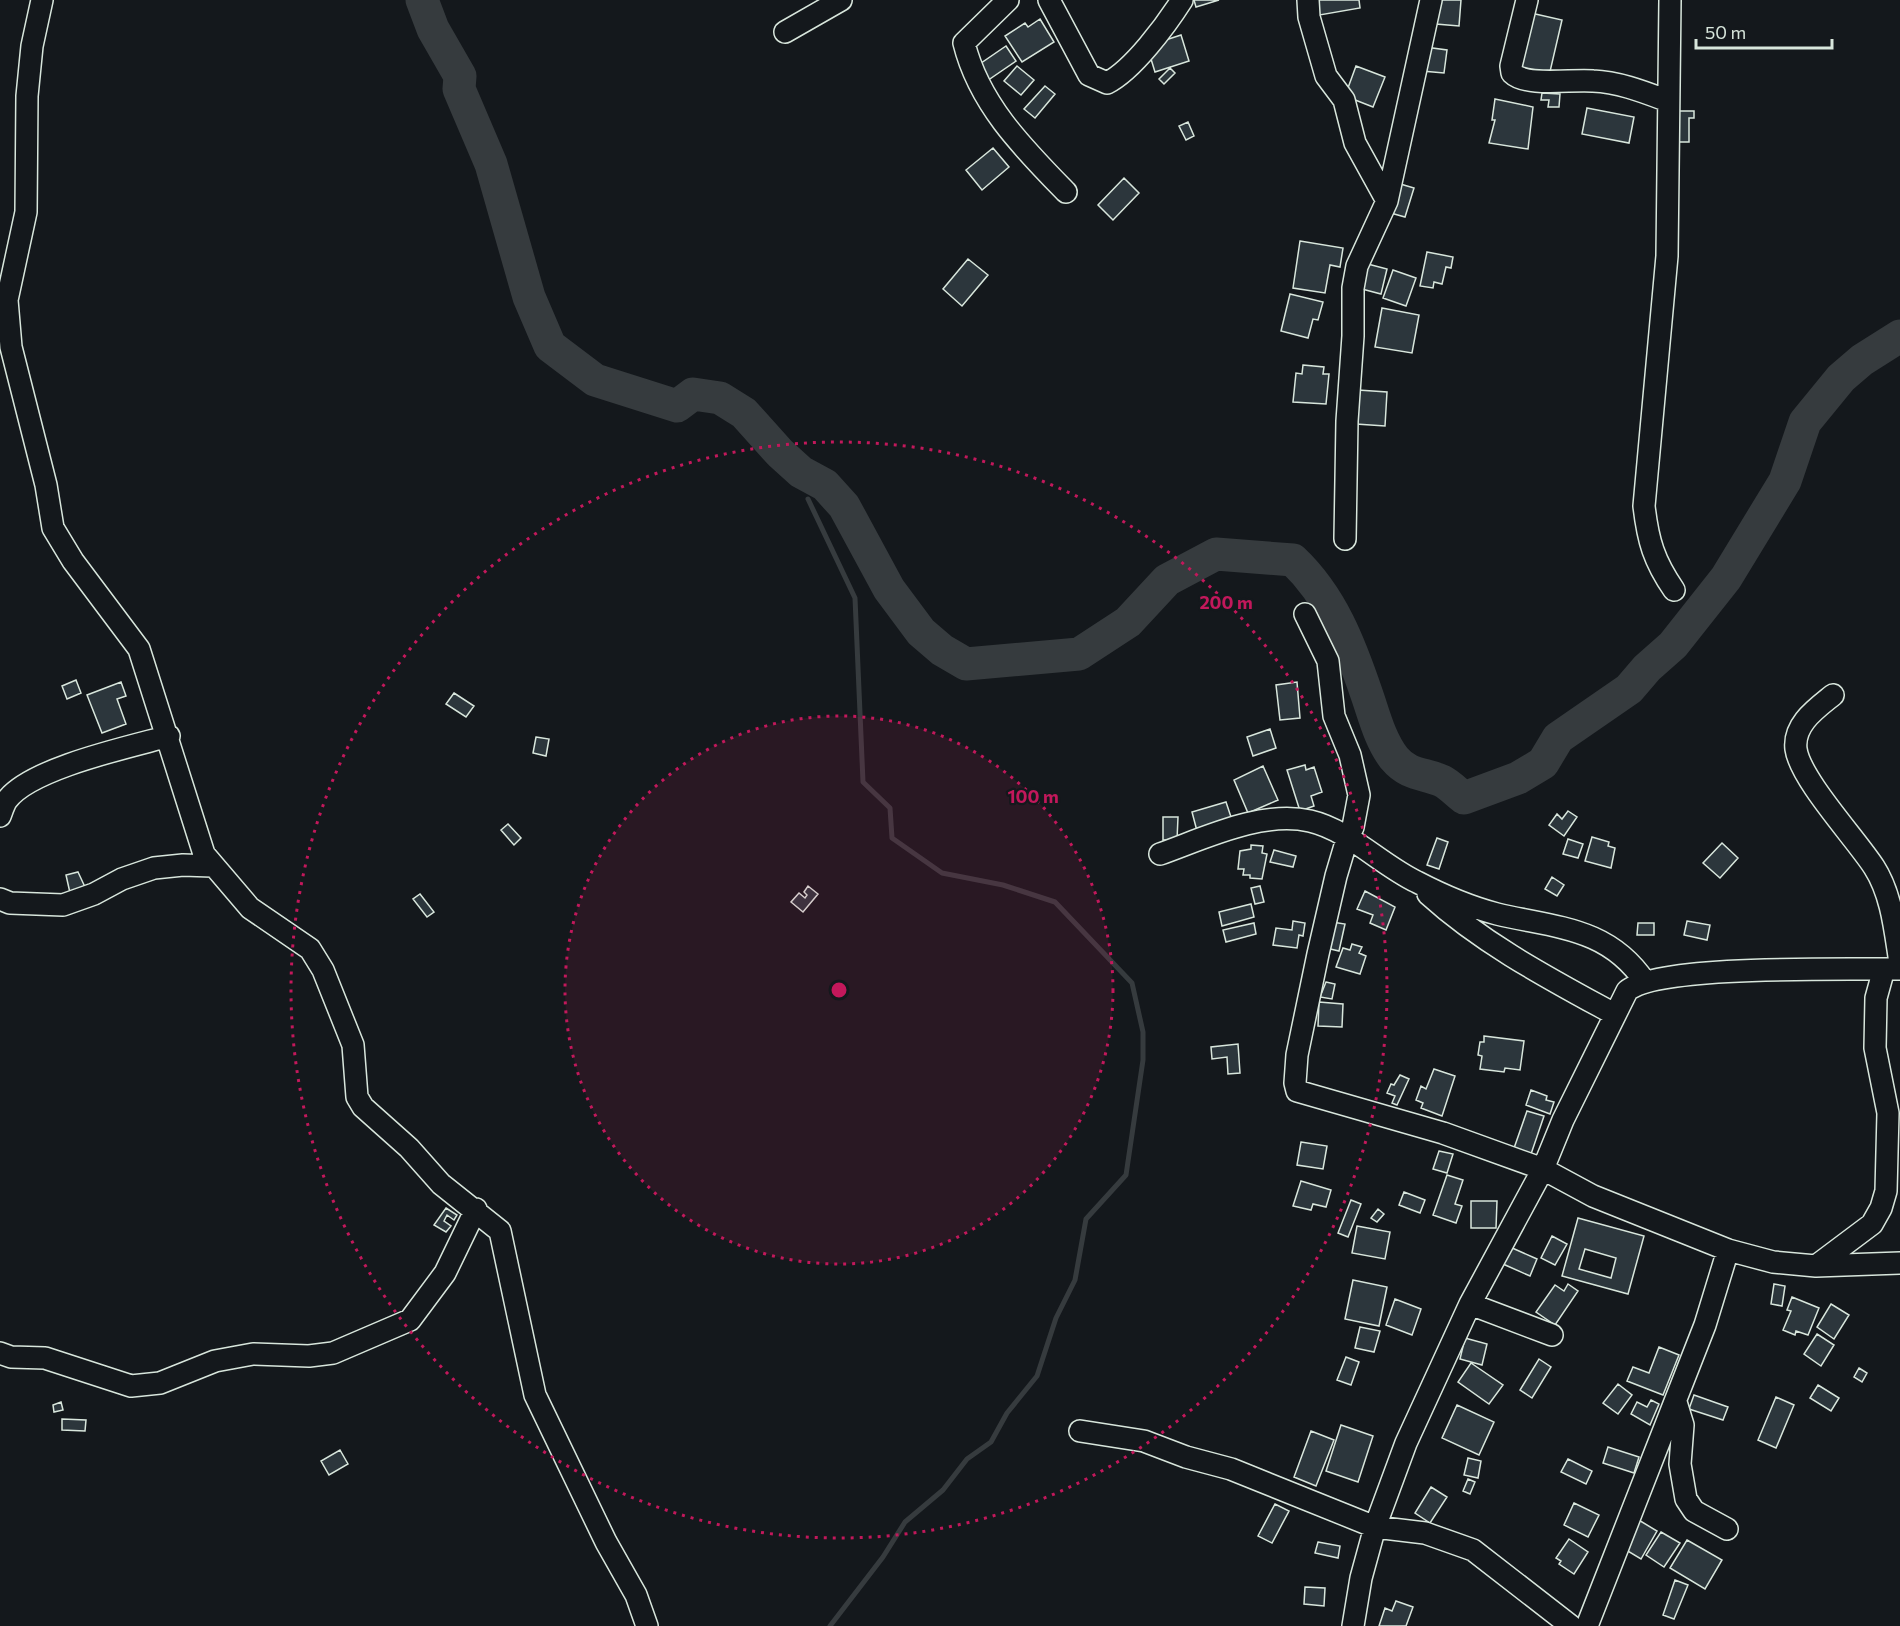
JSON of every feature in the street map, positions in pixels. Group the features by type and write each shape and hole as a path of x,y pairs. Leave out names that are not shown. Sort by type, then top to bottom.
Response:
{"street":[{"path":"42,0 32,46 27,96 26,212 7,300 11,347 46,485 53,528 73,561 139,649 169,736 204,854 250,908 310,950 323,970 353,1045 357,1097 363,1107 409,1148 441,1184 476,1209 500,1231 535,1395 606,1542 636,1595 647,1626"},
{"path":"785,32 841,0"},
{"path":"1008,0 964,43 969,65 986,100 1025,150 1066,192"},
{"path":"1049,0 1089,75 1107,83 1118,78 1162,32 1182,0"},
{"path":"1308,0 1309,17 1326,76 1344,100 1355,143 1387,201"},
{"path":"1345,539 1353,288 1357,266 1387,201 1431,0"},
{"path":"1527,0 1511,66 1512,73 1517,78 1537,81 1594,81 1628,87 1668,101"},
{"path":"1671,0 1667,256 1644,506 1648,536 1657,565 1674,590"},
{"path":"1305,614 1328,661 1334,716 1356,777 1357,812 1327,909 1297,1055 1295,1083 1297,1091 1443,1133 1543,1169 1593,1196 1728,1250 1773,1262 1816,1266 1900,1263"},
{"path":"1816,1266 1872,1224 1881,1208 1886,1191 1888,1113 1875,1048 1876,999 1895,967 1888,897 1875,868 1814,783 1801,762 1796,748 1799,732 1807,716 1833,695"},
{"path":"0,816 7,800 19,788 45,775 169,736"},
{"path":"1160,854 1244,826 1281,820 1310,821 1332,829 1415,882 1470,928 1540,972 1614,1014"},
{"path":"0,899 10,903 63,905 94,894 122,879 154,868 183,865 212,866"},
{"path":"1415,882 1476,908 1542,922 1600,941 1626,957 1645,982"},
{"path":"1353,1626 1361,1578 1375,1527 1406,1443 1470,1304 1543,1169 1614,1014 1628,991 1645,982 1721,972 1895,967"},
{"path":"0,1353 11,1357 45,1358 131,1386 160,1383 215,1361 253,1354 309,1356 333,1353 410,1320 445,1273 476,1209"},
{"path":"1587,1626 1705,1325 1728,1250"},
{"path":"1470,1304 1552,1335"},
{"path":"1676,1402 1683,1425 1680,1464 1686,1499 1694,1511 1728,1529"},
{"path":"1080,1431 1144,1441 1186,1457 1231,1469 1375,1527 1425,1533 1473,1550 1570,1626"}],"building":[{"path":"1194,0 1219,0 1196,7"},
{"path":"1312,0 1359,0 1360,8 1314,16"},
{"path":"1439,0 1461,0 1459,26 1436,24"},
{"path":"1531,13 1562,20 1549,76 1518,70"},
{"path":"1040,19 1054,42 1022,62 1005,36 1025,23 1028,27"},
{"path":"1181,35 1189,61 1155,72 1147,46"},
{"path":"1006,46 1016,61 981,85 971,70"},
{"path":"1425,47 1447,50 1444,73 1422,71"},
{"path":"1017,66 1034,80 1021,95 1004,81"},
{"path":"1356,66 1385,77 1373,107 1345,96"},
{"path":"1170,68 1175,73 1164,84 1159,79"},
{"path":"1045,86 1055,94 1035,118 1024,109"},
{"path":"1542,93 1560,94 1559,107 1548,107 1549,100 1541,100"},
{"path":"1495,99 1533,107 1528,149 1489,143 1495,120 1492,120"},
{"path":"1587,108 1634,117 1629,143 1582,134"},
{"path":"1676,111 1694,111 1694,118 1689,118 1689,142 1675,142"},
{"path":"1188,122 1194,136 1186,140 1179,126"},
{"path":"993,148 1009,167 982,190 966,170"},
{"path":"1124,178 1139,193 1113,220 1098,205"},
{"path":"1397,183 1414,188 1405,217 1387,212"},
{"path":"1300,241 1343,248 1340,267 1330,265 1325,293 1293,288"},
{"path":"1427,252 1453,257 1451,268 1446,267 1442,284 1434,282 1433,288 1420,286"},
{"path":"968,259 988,275 962,306 943,289"},
{"path":"1364,263 1387,269 1381,294 1358,288"},
{"path":"1393,270 1416,278 1406,306 1383,298"},
{"path":"1290,294 1323,302 1318,320 1313,319 1308,338 1281,331"},
{"path":"1382,308 1419,315 1412,353 1375,347"},
{"path":"1303,365 1324,367 1323,374 1329,374 1326,404 1293,402 1296,373 1302,374"},
{"path":"1358,390 1387,392 1385,426 1356,424"},
{"path":"76,680 81,693 67,699 62,686"},
{"path":"121,682 126,696 117,699 126,724 102,733 87,695"},
{"path":"1297,682 1300,718 1280,720 1276,685"},
{"path":"454,693 474,706 466,717 446,704"},
{"path":"1270,729 1276,748 1253,756 1247,737"},
{"path":"536,737 549,739 546,756 533,753"},
{"path":"1305,765 1306,770 1314,767 1322,792 1311,796 1314,806 1300,811 1287,770"},
{"path":"1263,766 1278,800 1248,813 1234,780"},
{"path":"1226,802 1232,820 1197,831 1192,812"},
{"path":"1568,811 1577,817 1564,836 1549,825 1557,814 1562,819"},
{"path":"1163,817 1178,817 1177,840 1163,840"},
{"path":"508,824 521,838 514,845 501,830"},
{"path":"1592,837 1609,842 1608,846 1615,848 1611,868 1585,861"},
{"path":"1437,838 1448,842 1439,869 1427,865"},
{"path":"1568,839 1583,844 1578,858 1563,854"},
{"path":"1722,843 1738,858 1720,878 1703,863"},
{"path":"1251,845 1263,846 1262,853 1267,854 1262,879 1250,878 1250,875 1243,875 1244,869 1238,869 1240,851 1251,849"},
{"path":"1274,850 1296,856 1293,867 1270,862"},
{"path":"78,872 85,887 70,893 66,875"},
{"path":"1552,877 1564,885 1557,896 1545,889"},
{"path":"808,886 818,894 803,912 791,902 799,893 805,898 807,895 804,892"},
{"path":"1260,886 1264,902 1255,904 1251,888"},
{"path":"1365,891 1395,907 1386,930 1370,923 1373,915 1357,909"},
{"path":"420,894 434,912 427,917 413,899"},
{"path":"1251,904 1254,917 1222,926 1219,912"},
{"path":"1293,921 1305,923 1303,936 1299,935 1297,948 1273,945 1276,928 1292,930"},
{"path":"1687,921 1710,925 1707,940 1684,935"},
{"path":"1332,922 1345,924 1339,951 1326,948"},
{"path":"1254,923 1256,934 1226,942 1223,930"},
{"path":"1638,923 1654,923 1654,935 1637,935"},
{"path":"1352,944 1362,947 1359,953 1366,956 1360,974 1336,967 1343,948 1350,950"},
{"path":"1326,982 1335,984 1332,999 1320,997"},
{"path":"1319,1002 1343,1004 1342,1027 1318,1026"},
{"path":"1484,1036 1524,1041 1520,1070 1505,1068 1504,1072 1480,1069 1482,1056 1478,1055 1480,1042 1484,1042"},
{"path":"1238,1044 1240,1073 1228,1074 1227,1057 1212,1059 1211,1047"},
{"path":"1434,1069 1455,1076 1442,1116 1421,1108 1423,1103 1416,1100 1421,1086 1426,1089"},
{"path":"1400,1075 1409,1079 1397,1105 1392,1103 1395,1096 1387,1093 1391,1084 1394,1085"},
{"path":"1531,1090 1547,1096 1546,1100 1554,1102 1550,1114 1526,1105"},
{"path":"1527,1111 1544,1116 1530,1157 1513,1151"},
{"path":"1301,1142 1327,1146 1323,1169 1297,1165"},
{"path":"1439,1151 1453,1154 1447,1173 1433,1169"},
{"path":"1447,1175 1463,1180 1455,1204 1462,1206 1456,1223 1433,1215"},
{"path":"1301,1181 1331,1190 1326,1207 1313,1204 1311,1210 1293,1206"},
{"path":"1404,1192 1425,1200 1420,1213 1399,1205"},
{"path":"1351,1200 1361,1204 1348,1237 1338,1233"},
{"path":"1471,1201 1497,1201 1496,1228 1471,1228"},
{"path":"446,1208 457,1215 454,1220 447,1215 444,1221 451,1226 446,1232 434,1225"},
{"path":"1378,1209 1384,1214 1377,1222 1371,1218"},
{"path":"1578,1218 1644,1236 1628,1294 1562,1276","holes":["1585,1249 1616,1258 1611,1278 1579,1269"]},
{"path":"1357,1226 1390,1232 1385,1259 1352,1253"},
{"path":"1552,1236 1567,1244 1555,1265 1541,1258"},
{"path":"1510,1247 1537,1259 1530,1276 1503,1264"},
{"path":"1353,1280 1387,1287 1379,1326 1345,1319"},
{"path":"1568,1284 1578,1291 1555,1325 1536,1312 1555,1285 1564,1291"},
{"path":"1774,1284 1785,1286 1782,1306 1771,1304"},
{"path":"1792,1297 1819,1308 1808,1335 1796,1331 1795,1335 1783,1330 1791,1311 1787,1310"},
{"path":"1395,1299 1421,1309 1412,1335 1386,1325"},
{"path":"1831,1304 1849,1315 1834,1339 1817,1327"},
{"path":"1360,1327 1380,1331 1374,1352 1355,1348"},
{"path":"1817,1334 1834,1345 1821,1366 1804,1354"},
{"path":"1465,1338 1487,1344 1482,1365 1460,1359"},
{"path":"1659,1347 1679,1355 1663,1395 1627,1381 1633,1367 1649,1373"},
{"path":"1346,1357 1359,1362 1351,1385 1337,1380"},
{"path":"1539,1359 1551,1367 1532,1398 1520,1390"},
{"path":"1471,1363 1503,1385 1489,1404 1458,1382"},
{"path":"1859,1368 1867,1373 1862,1382 1854,1377"},
{"path":"1618,1384 1632,1395 1618,1414 1603,1403"},
{"path":"1818,1385 1839,1398 1831,1411 1810,1398"},
{"path":"1694,1395 1728,1407 1723,1420 1689,1409"},
{"path":"1776,1397 1794,1405 1776,1448 1758,1440"},
{"path":"1651,1400 1659,1404 1650,1425 1631,1414 1637,1402 1647,1407"},
{"path":"61,1402 63,1410 54,1412 53,1405"},
{"path":"1457,1405 1494,1422 1479,1455 1442,1438"},
{"path":"62,1419 86,1420 85,1431 62,1430"},
{"path":"1341,1425 1373,1436 1358,1482 1326,1471"},
{"path":"1311,1431 1334,1440 1316,1486 1294,1477"},
{"path":"1608,1447 1639,1457 1634,1473 1603,1463"},
{"path":"340,1450 348,1464 329,1475 321,1461"},
{"path":"1468,1458 1481,1461 1478,1478 1464,1475"},
{"path":"1568,1459 1592,1471 1586,1484 1561,1472"},
{"path":"1468,1479 1475,1482 1470,1494 1463,1491"},
{"path":"1431,1487 1447,1497 1430,1523 1415,1513"},
{"path":"1574,1503 1599,1515 1588,1537 1564,1525"},
{"path":"1275,1504 1289,1511 1272,1543 1258,1536"},
{"path":"1637,1519 1657,1531 1641,1559 1621,1547"},
{"path":"1661,1532 1680,1543 1664,1567 1646,1555"},
{"path":"1569,1539 1588,1552 1574,1574 1559,1564 1561,1561 1556,1558"},
{"path":"1687,1540 1722,1560 1705,1589 1670,1568"},
{"path":"1318,1542 1340,1546 1338,1558 1315,1553"},
{"path":"1675,1580 1688,1585 1674,1619 1663,1615"},
{"path":"1305,1587 1325,1588 1324,1606 1304,1604"},
{"path":"1396,1601 1413,1607 1406,1626 1379,1626 1385,1608 1392,1611"}],"waterway":[{"path":"422,0 433,29 460,76 459,89 491,164 529,297 550,346 595,380 677,406 693,394 720,398 744,413 780,453 801,472 825,485 844,506 889,589 921,632 942,650 966,664 1079,654 1128,622 1167,580 1216,554 1293,560 1319,590 1338,623 1354,658 1381,735 1394,758 1411,771 1445,783 1464,798 1518,778 1543,763 1558,738 1629,689 1647,668 1673,645 1726,578 1785,481 1805,422 1841,378 1862,360 1900,336"},
{"path":"808,499 855,598 863,782 890,808 892,838 942,873 1003,885 1055,902 1132,983 1143,1032 1143,1060 1126,1175 1086,1219 1075,1280 1056,1318 1037,1376 1007,1413 991,1442 967,1459 943,1490 905,1522 883,1557 830,1626"}]}
